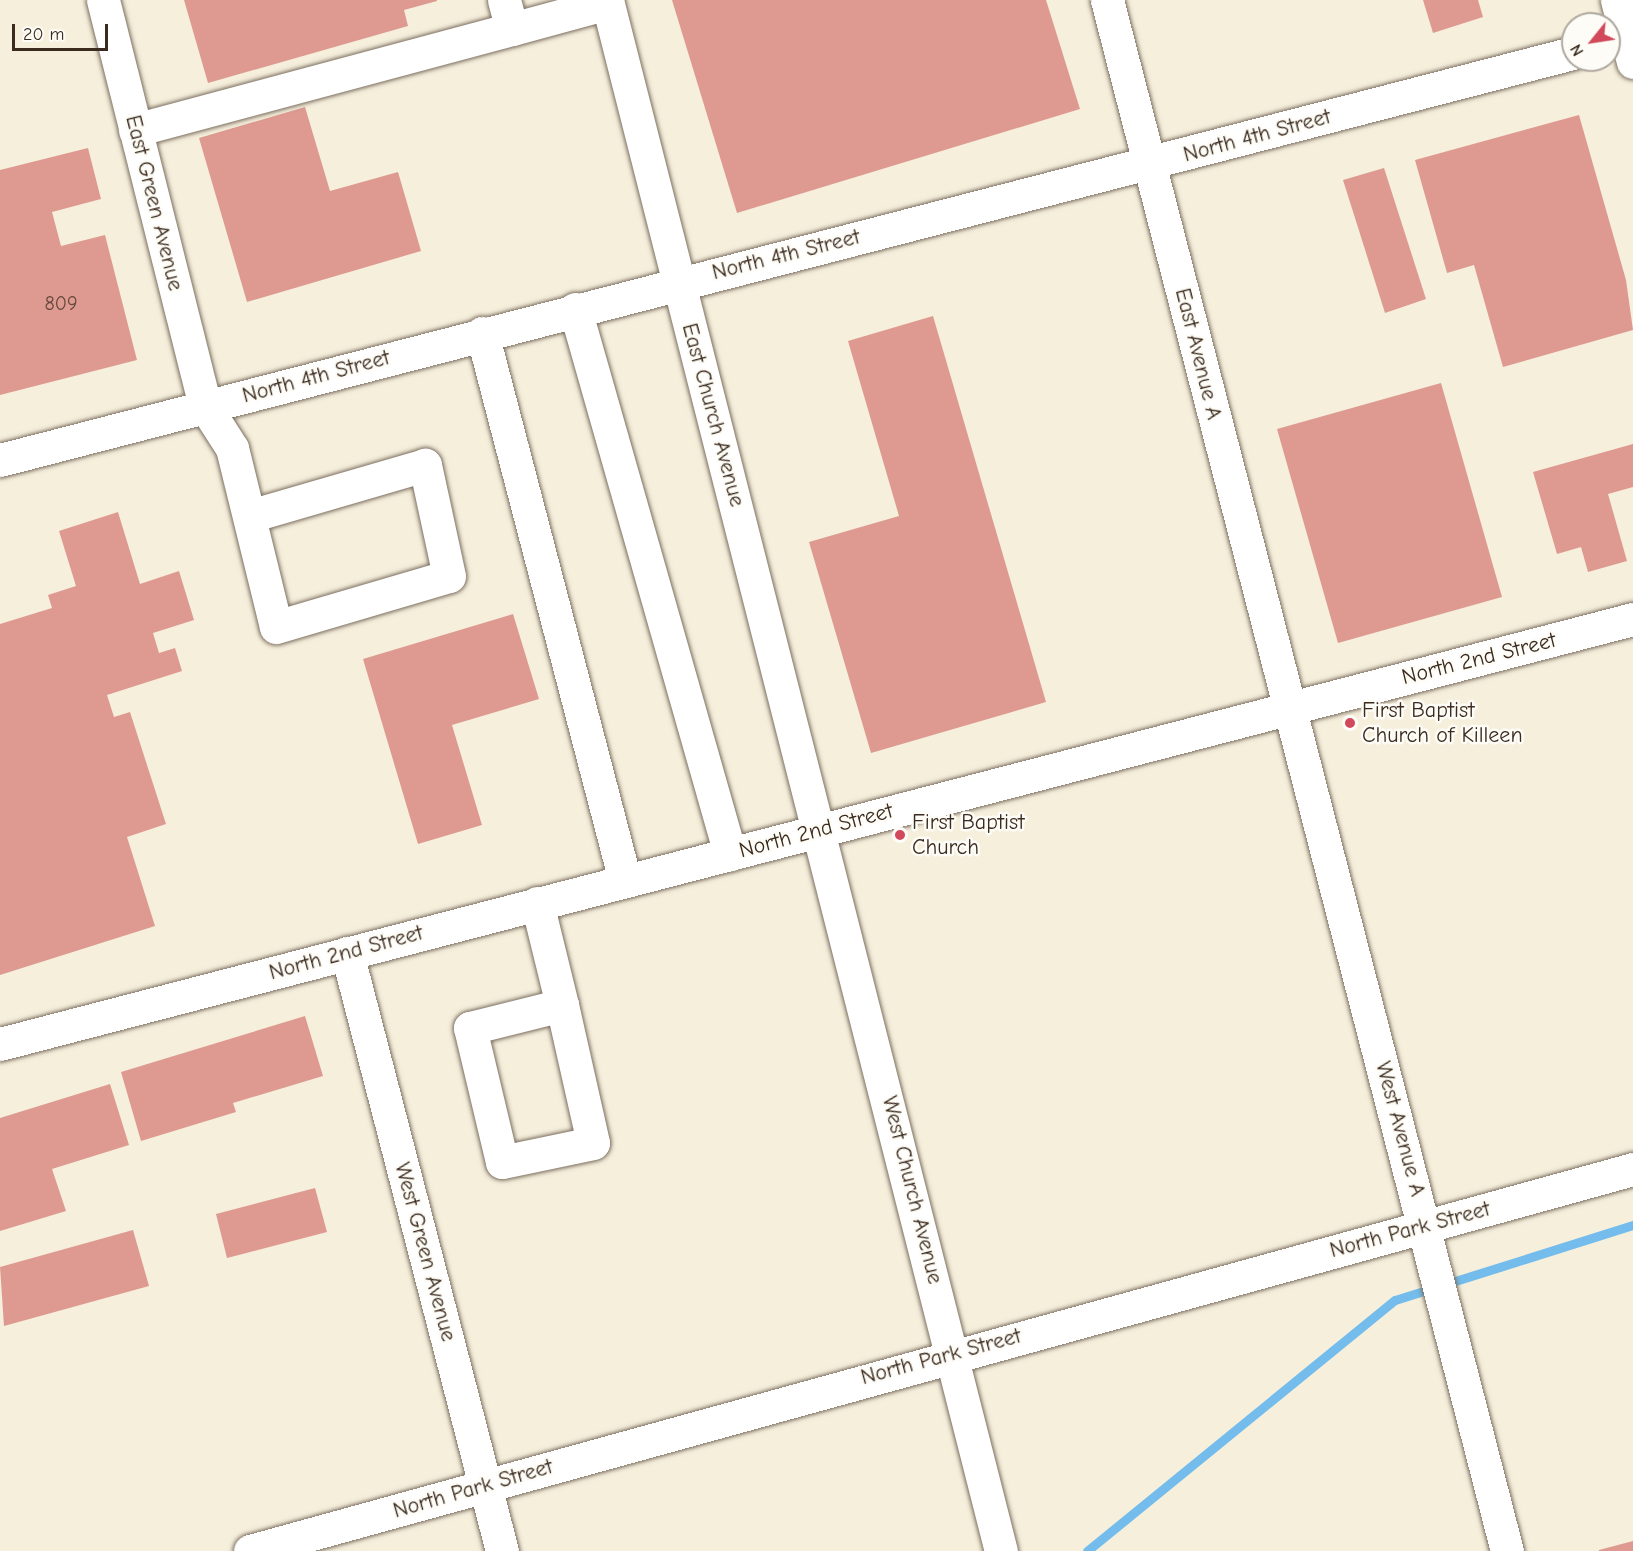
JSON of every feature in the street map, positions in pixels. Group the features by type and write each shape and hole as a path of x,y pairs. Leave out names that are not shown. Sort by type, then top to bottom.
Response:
{"street":[{"name":"East Green Avenue","path":"103,0 205,405 232,447 276,627 449,576 425,465 249,516"},
{"name":"East Avenue A","path":"1107,0 1288,708"},
{"path":"1617,0 1626,45"},
{"path":"135,130 508,15 608,2"},
{"name":"East Church Avenue","path":"608,2 820,830"},
{"name":"North 4th Street","path":"0,460 679,282 1149,165 1561,56"},
{"path":"575,309 730,854"},
{"path":"482,333 626,881"},
{"name":"North 2nd Street","path":"0,1044 1633,619"},
{"name":"West Avenue A","path":"1288,708 1428,1238 1507,1551"},
{"name":"West Church Avenue","path":"820,830 954,1353 1000,1545"},
{"path":"537,903 562,1005 592,1143 502,1162 470,1028 562,1005"},
{"name":"West Green Avenue","path":"347,953 502,1551"},
{"name":"North Park Street","path":"250,1551 954,1353 1428,1238 1633,1169"}],"building":[{"path":"184,0 437,1 404,10 408,26 208,83"},
{"path":"672,0 1046,0 1080,109 737,213"},
{"path":"1423,0 1478,0 1483,17 1433,33"},
{"path":"305,107 330,191 398,172 421,251 247,302 199,138"},
{"path":"1579,115 1626,280 1633,330 1503,367 1474,265 1447,273 1415,160"},
{"path":"88,148 101,199 52,212 61,246 105,235 137,360 0,395 0,170"},
{"path":"1384,168 1426,299 1385,313 1343,180"},
{"path":"933,316 1046,702 871,753 809,542 899,516 848,341"},
{"path":"1441,383 1502,597 1338,643 1277,429"},
{"path":"1633,444 1633,487 1608,494 1627,561 1588,572 1581,547 1557,554 1533,472"},
{"path":"118,512 140,584 179,571 194,620 153,633 159,653 175,648 182,671 107,695 114,717 130,712 166,824 127,837 155,926 0,975 0,624 52,608 48,595 76,586 59,531"},
{"path":"513,614 539,699 452,725 482,825 418,844 363,659"},
{"path":"305,1016 323,1076 233,1103 236,1112 141,1141 121,1072"},
{"path":"110,1084 129,1145 52,1169 66,1211 0,1231 0,1118"},
{"path":"315,1188 327,1232 227,1258 216,1214"},
{"path":"133,1230 149,1286 4,1326 0,1267"},
{"path":"1633,1541 1633,1551 1599,1551 1599,1550"}],"waterway":[{"path":"1087,1551 1395,1300 1633,1225"}],"place":[{"name":"First Baptist Church of Killeen","path":"1350,723"},
{"name":"First Baptist Church","path":"900,835"}]}
